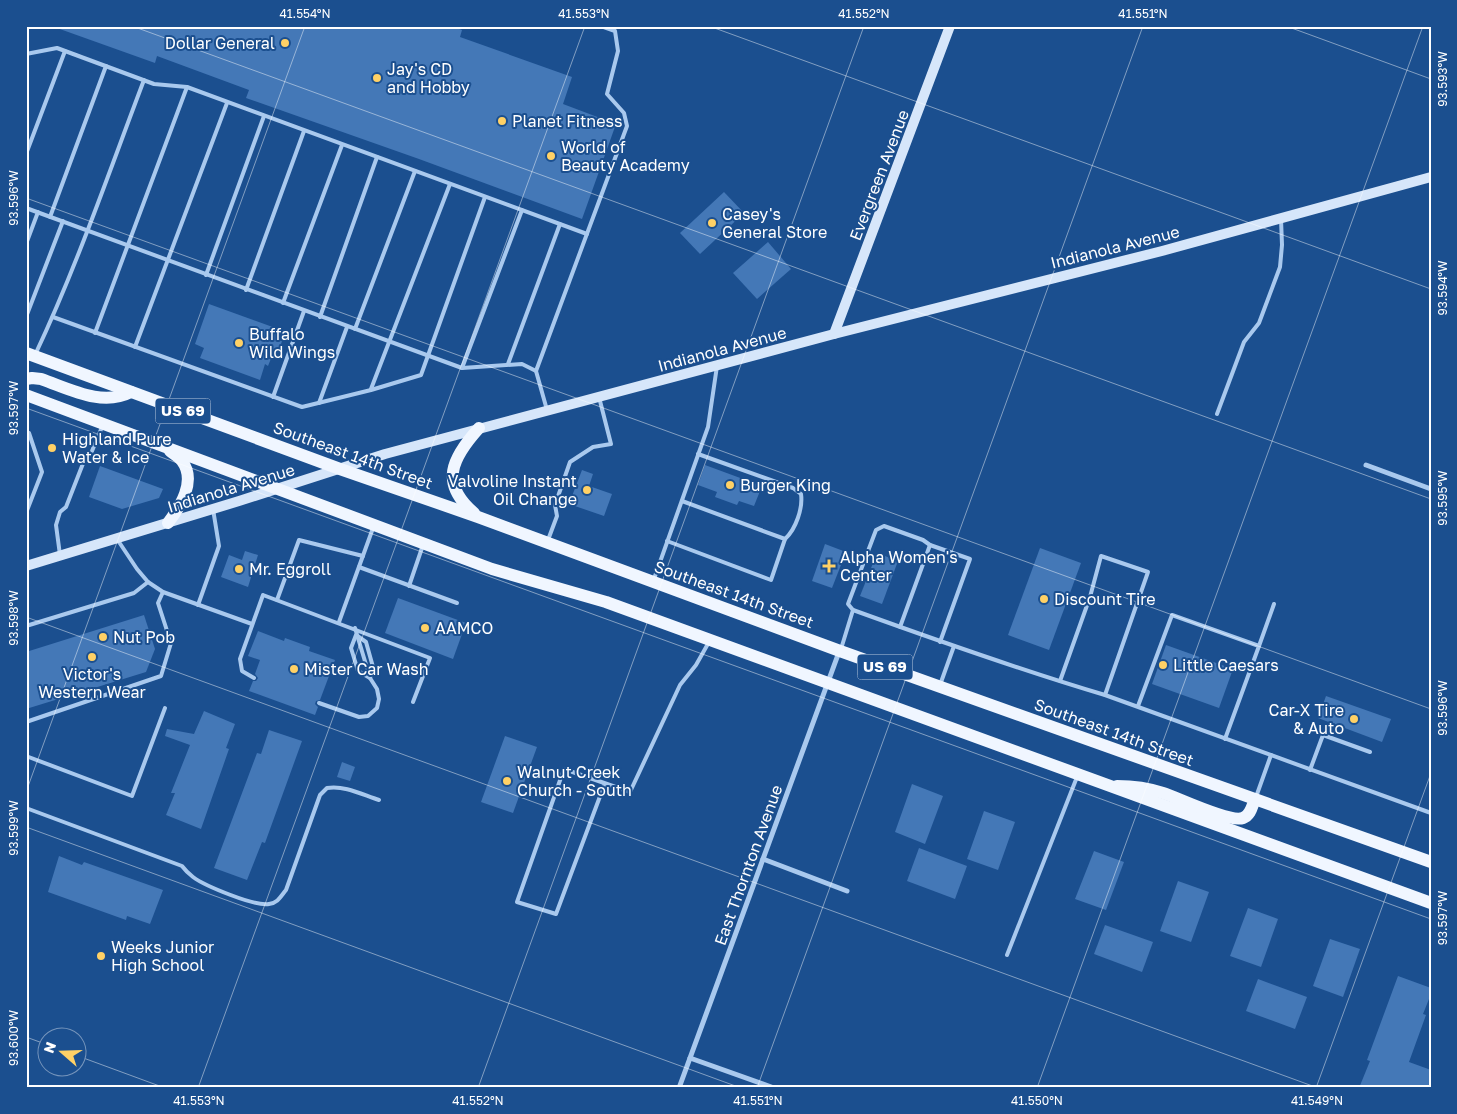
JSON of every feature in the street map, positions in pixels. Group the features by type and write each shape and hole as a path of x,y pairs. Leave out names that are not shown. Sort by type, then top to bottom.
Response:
{"main road":[{"name":"Evergreen Avenue","path":"834,334 950,26"},
{"name":"Indianola Avenue","path":"26,566 277,490 371,458 479,428 834,334 1282,219 1431,177"},
{"name":"Southeast 14th Street","path":"29,357 547,542 840,651 1431,862"},
{"path":"26,379 41,379 96,398 112,399 131,392"},
{"name":"US 69","path":"26,395 165,445 277,490 492,569 606,602 1431,904"},
{"path":"478,517 457,496 453,486 452,474 460,452 466,442 479,428"},
{"path":"165,445 183,462 188,482 181,504 168,523"},
{"path":"1110,786 1133,786 1162,793 1234,818 1245,817 1250,813 1255,799"}],"street":[{"path":"1366,465 1431,489"},
{"name":"East Thornton Avenue","path":"679,1088 840,651"},
{"path":"763,859 847,891"},
{"path":"690,1058 774,1088"}],"lane":[{"path":"546,410 536,371 627,126 624,113 607,94 618,51 615,31 602,26"},
{"path":"26,54 57,48 154,84 187,87 588,234"},
{"path":"26,154 65,51"},
{"path":"50,217 106,66"},
{"path":"29,357 53,317 144,80"},
{"path":"95,333 187,87"},
{"path":"135,347 227,103"},
{"path":"206,275 264,116"},
{"path":"246,290 304,131"},
{"path":"283,303 342,144"},
{"path":"320,316 377,157"},
{"path":"355,330 415,171"},
{"path":"371,390 450,184"},
{"path":"53,317 302,407 371,390 420,375 485,197"},
{"path":"26,208 462,368 522,364 536,371"},
{"path":"462,368 522,210"},
{"path":"26,244 38,212"},
{"path":"1216,414 1244,342 1260,323 1280,267 1282,219"},
{"path":"26,317 62,221"},
{"path":"508,364 560,224"},
{"path":"273,396 304,311"},
{"path":"319,403 347,327"},
{"path":"653,581 708,426 714,396 716,366"},
{"path":"547,542 557,516 556,505 570,462 593,447 611,444 599,396"},
{"path":"60,555 56,525 60,512 66,506 84,460 92,452 103,423"},
{"path":"26,432 30,433 42,472 26,513"},
{"path":"667,541 770,580 785,539 791,534 802,504 801,494 793,488 698,454"},
{"path":"682,501 785,539"},
{"path":"198,605 219,546 212,509"},
{"path":"339,622 374,526"},
{"path":"940,642 970,559 884,526 876,530 848,604 853,610 940,642 1105,694 1431,813"},
{"path":"116,538 148,582 163,592 252,624"},
{"path":"277,600 298,540 363,556"},
{"path":"409,586 424,544"},
{"path":"900,627 930,545"},
{"path":"1060,681 1090,597 1101,556 1148,572 1105,694"},
{"path":"359,567 457,603"},
{"path":"26,626 134,593 148,582"},
{"path":"26,722 162,676 171,643 158,603 163,592"},
{"path":"254,678 242,671 240,659 263,596 339,622 430,658 413,702"},
{"path":"1225,739 1274,604"},
{"path":"840,651 853,610"},
{"path":"1138,706 1172,615 1259,646"},
{"path":"319,703 359,717 368,716 376,708 379,698 377,689 370,678 355,628"},
{"path":"356,635 351,648 358,671 370,678"},
{"path":"605,783 556,914 517,902 564,769 605,783 630,792 680,685 696,665 710,640"},
{"path":"940,687 954,646"},
{"path":"26,756 132,796 166,708"},
{"path":"1310,770 1323,735 1370,752"},
{"path":"1255,799 1270,755"},
{"path":"1007,955 1078,775"},
{"path":"26,808 182,866 193,877 209,886 257,904 269,905 278,901 286,890 320,796 327,788 335,786 346,788 379,800"}],"building":[{"path":"57,26 451,26 462,30 460,37 572,77 563,104 616,124 582,219 246,98 249,90 157,56 155,63 57,28"},
{"name":"Casey's General Store","path":"724,192 744,213 700,254 680,233"},
{"name":"Casey's General Store","path":"768,242 791,269 757,299 733,273"},
{"name":"Buffalo Wild Wings","path":"209,304 281,330 278,340 282,341 278,353 274,351 268,366 265,364 260,380 200,358 204,348 195,344"},
{"name":"Burger King","path":"705,465 762,486 754,506 739,501 737,505 715,497 717,492 698,485"},
{"path":"100,466 163,489 159,498 122,509 89,497"},
{"name":"Valvoline Instant Oil Change","path":"582,470 593,474 589,486 612,494 604,516 569,504"},
{"name":"Alpha Women's Center","path":"825,544 846,552 832,588 812,581"},
{"name":"Discount Tire","path":"1040,548 1081,563 1049,650 1008,635"},
{"name":"Mr. Eggroll","path":"245,551 258,555 248,587 221,577 229,555 242,560"},
{"path":"877,553 898,561 882,604 860,596"},
{"name":"AAMCO","path":"398,598 466,623 453,659 385,633"},
{"path":"144,615 155,649 146,672 26,709 26,652"},
{"name":"Mister Car Wash","path":"258,631 284,641 285,638 310,647 309,651 335,660 320,700 316,701 315,704 318,707 315,715 249,691 253,681 256,681 258,678 255,674 260,660 248,656"},
{"path":"1166,645 1233,669 1219,708 1152,684"},
{"name":"Car-X Tire & Auto","path":"1326,696 1391,719 1382,742 1318,718"},
{"path":"204,711 235,724 226,748 229,749 201,829 166,815 175,793 171,793 190,745 165,736 167,729 194,734"},
{"path":"269,730 302,741 265,843 262,842 247,880 214,868 257,753 261,754"},
{"name":"Walnut Creek Church - South","path":"505,736 537,747 513,813 481,802"},
{"path":"342,762 355,767 350,781 337,777"},
{"path":"912,784 943,796 925,844 895,832"},
{"path":"984,811 1015,822 998,870 967,859"},
{"path":"919,848 967,866 955,899 907,881"},
{"path":"1094,851 1124,862 1106,910 1075,899"},
{"path":"59,856 82,865 84,862 163,890 150,924 127,916 126,920 48,892"},
{"path":"1178,881 1209,892 1191,942 1160,931"},
{"path":"1248,908 1278,919 1261,967 1230,956"},
{"path":"1105,925 1153,942 1142,972 1094,954"},
{"path":"1330,939 1360,949 1343,997 1313,986"},
{"path":"1398,976 1431,988 1431,994 1423,1014 1426,1015 1409,1062 1431,1070 1431,1088 1359,1088 1370,1061 1367,1060"},
{"path":"1258,979 1307,997 1295,1029 1246,1011"}],"place":[{"name":"Dollar General","path":"285,43"},
{"name":"Jay's CD and Hobby","path":"377,78"},
{"name":"Planet Fitness","path":"502,121"},
{"name":"World of Beauty Academy","path":"551,156"},
{"name":"Casey's General Store","path":"712,223"},
{"name":"Buffalo Wild Wings","path":"239,343"},
{"name":"Highland Pure Water & Ice","path":"52,448"},
{"name":"Burger King","path":"730,485"},
{"name":"Valvoline Instant Oil Change","path":"587,490"},
{"name":"Alpha Women's Center","path":"829,566"},
{"name":"Mr. Eggroll","path":"239,569"},
{"name":"Discount Tire","path":"1044,599"},
{"name":"AAMCO","path":"425,628"},
{"name":"Nut Pob","path":"103,637"},
{"name":"Victor's Western Wear","path":"92,657"},
{"name":"Little Caesars","path":"1163,665"},
{"name":"Mister Car Wash","path":"294,669"},
{"name":"Car-X Tire & Auto","path":"1354,719"},
{"name":"Walnut Creek Church - South","path":"507,781"},
{"name":"Weeks Junior High School","path":"101,956"}]}
